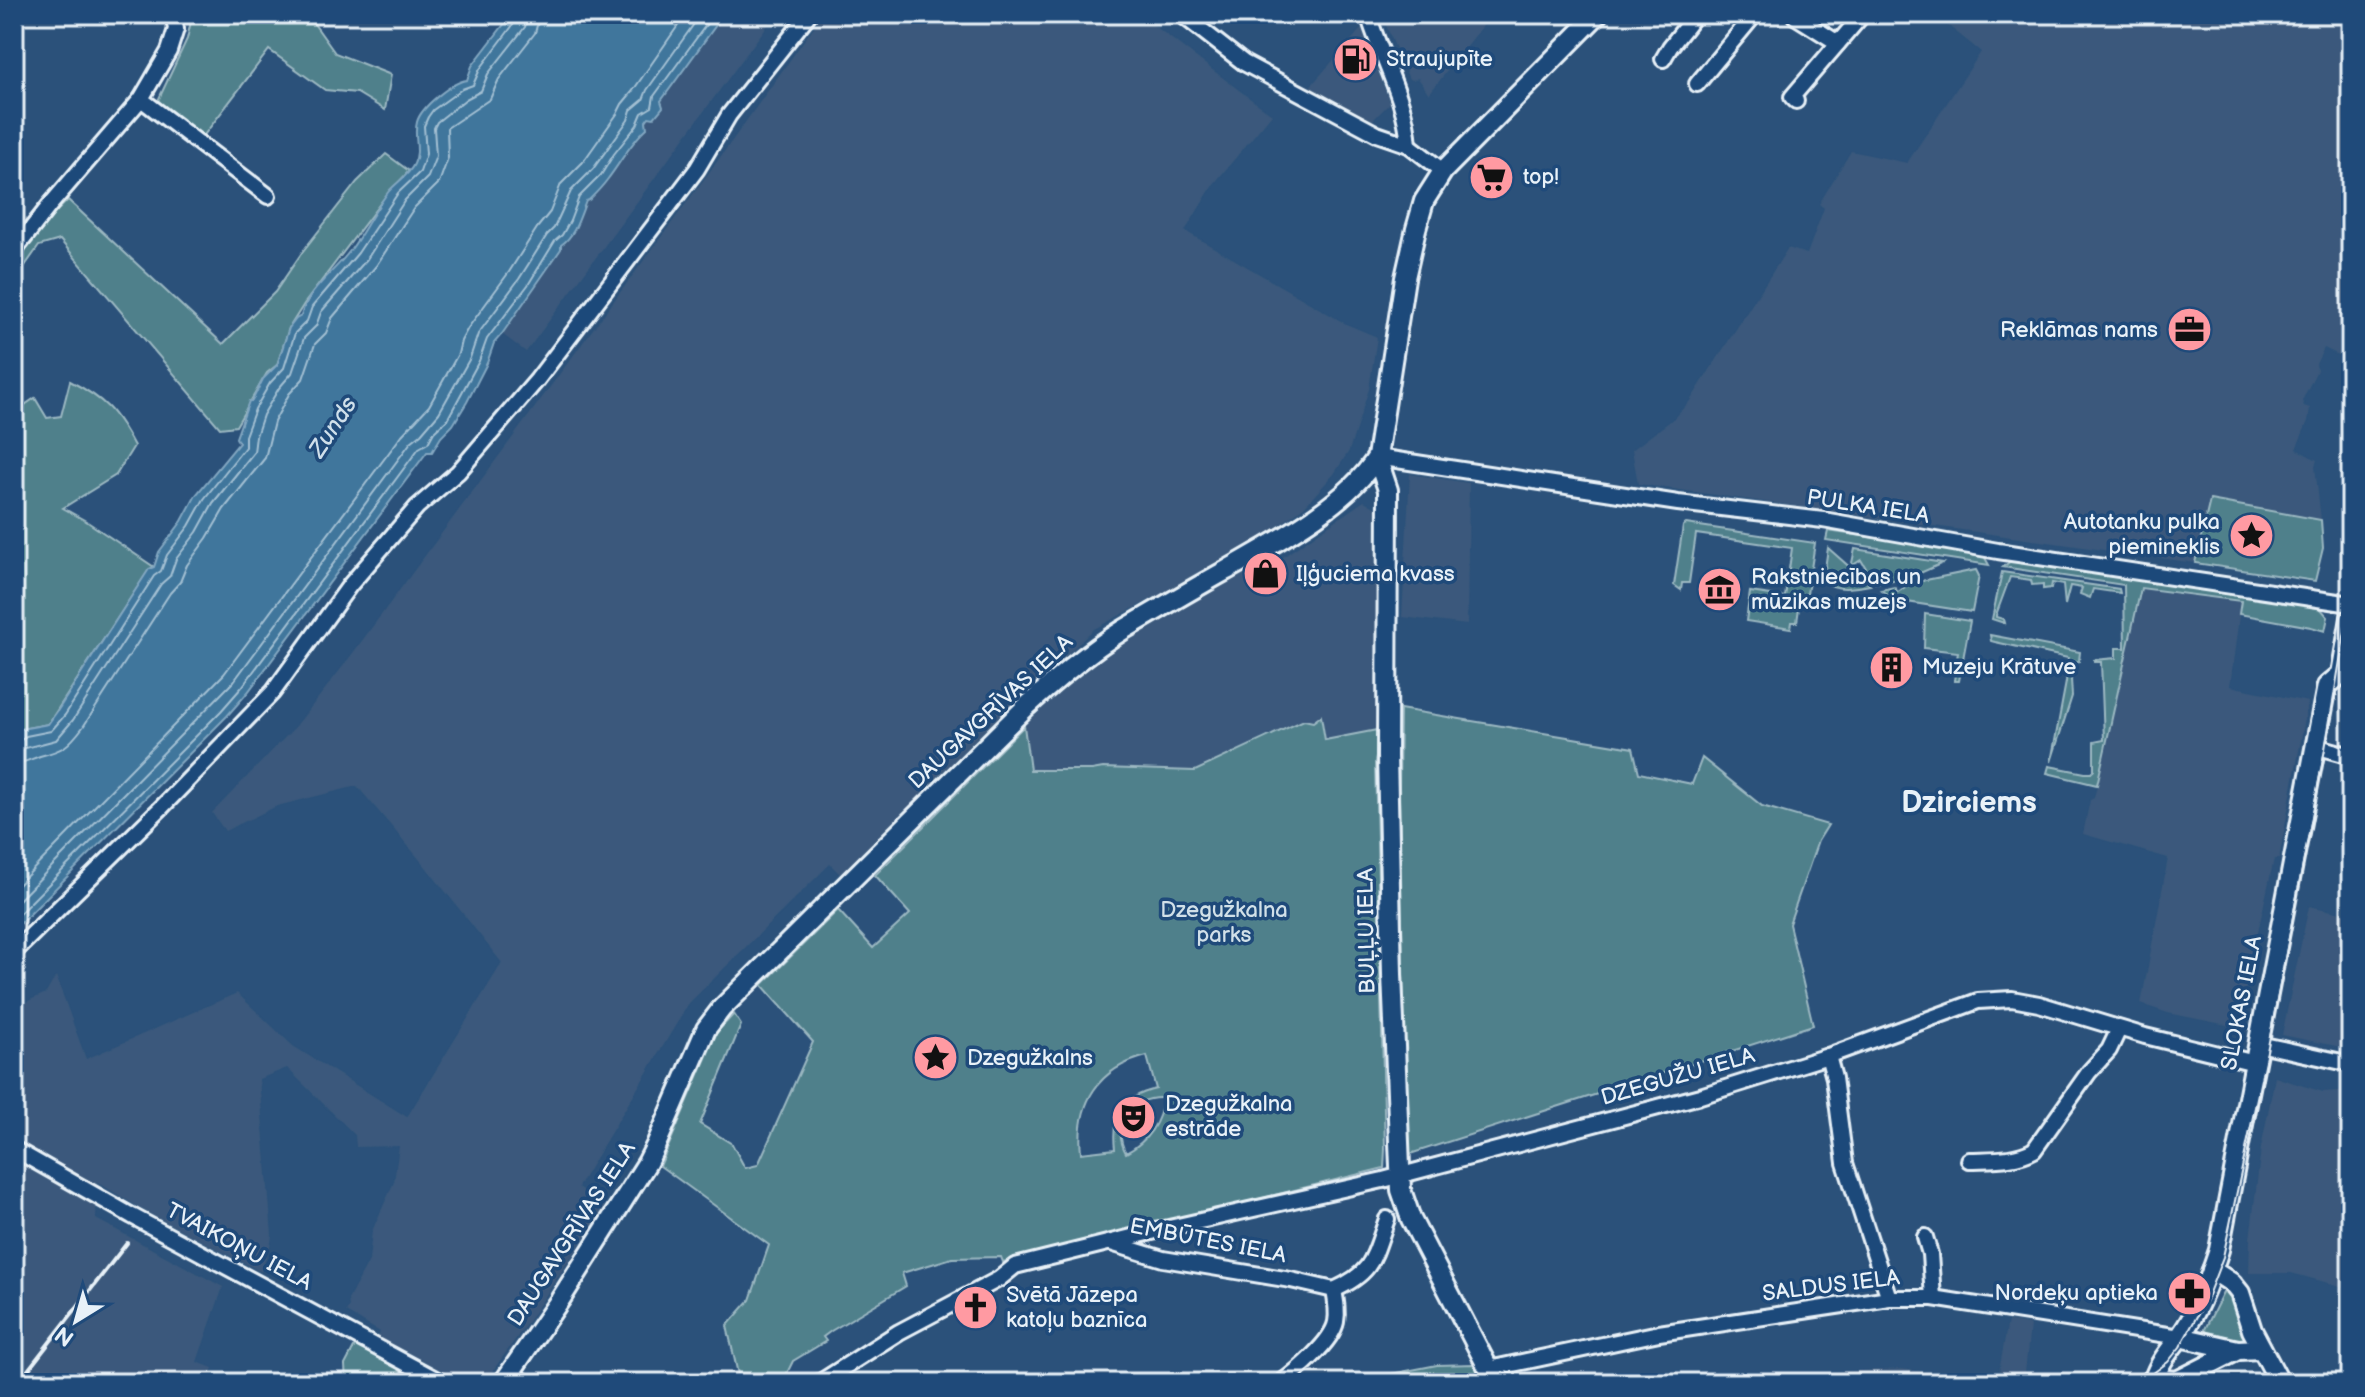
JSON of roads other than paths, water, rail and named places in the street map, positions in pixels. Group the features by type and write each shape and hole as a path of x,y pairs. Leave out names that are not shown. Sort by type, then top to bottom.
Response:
{"street":[{"path":"14,251 141,99 169,51 176,29 173,14"},
{"path":"14,952 162,807 273,692 350,585 417,507 458,472 537,380 697,169 729,115 809,14"},
{"path":"1181,14 1244,63 1377,134 1409,145 1443,171"},
{"path":"1368,14 1400,100 1408,126 1409,145"},
{"path":"1377,457 1405,278 1424,201 1443,171 1598,14"},
{"path":"1663,59 1696,14"},
{"path":"1697,84 1755,14"},
{"path":"1796,14 1838,43"},
{"path":"1796,101 1792,97 1863,14"},
{"path":"141,99 268,196"},
{"name":"PULKA IELA","path":"1377,457 1678,503 1823,520 1998,551 2351,604"},
{"name":"BUĻĻU IELA","path":"1377,457 1388,490 1387,756 1399,1176 1411,1219 1493,1376"},
{"name":"DAUGAVGRĪVAS IELA","path":"513,1379 629,1193 656,1145 706,1029 722,1008 1016,716 1064,673 1123,630 1306,522 1358,481 1377,457"},
{"name":"SLOKAS IELA","path":"2150,1381 2199,1305 2221,1238 2327,686 2341,674 2351,618"},
{"path":"2315,746 2351,756"},
{"name":"DZEGUŽU IELA","path":"1107,1242 1399,1176 1700,1096 1828,1056 1978,1001 2012,999 2039,1004 2119,1029 2255,1063"},
{"path":"1969,1160 2003,1159 2034,1150 2089,1072 2109,1050 2119,1029"},
{"path":"2259,1044 2351,1064"},
{"path":"1828,1056 1834,1078 1845,1163 1889,1298"},
{"name":"TVAIKOŅU IELA","path":"14,1149 443,1383"},
{"path":"1281,1383 1305,1366 1336,1326 1334,1290 1364,1273 1387,1219"},
{"path":"1925,1237 1930,1254 1933,1298"},
{"name":"EMBŪTES IELA","path":"819,1383 899,1332 1007,1275 1015,1266 1107,1242 1163,1259 1334,1290"},
{"path":"2212,1270 2232,1283 2240,1293 2252,1330 2280,1383"},
{"name":"SALDUS IELA","path":"1493,1376 1659,1333 1889,1298 1933,1298 2180,1337"},
{"path":"2180,1337 2238,1350 2261,1349"},
{"path":"2150,1381 2177,1381 2238,1350"}],"water":[{"name":"Zunds","path":"512,14 724,14 661,101 663,107 654,118 649,117 647,128 603,185 586,201 573,231 494,343 487,363 453,425 432,452 427,452 248,692 14,930 14,737 21,729 48,724 58,710 149,569 154,567 159,552 182,521 196,495 239,443 236,438 249,401 252,401 263,379 277,365 289,328 301,316 316,289 352,248 389,191 412,168 417,154 416,127 420,116 446,90 467,80 472,66"}],"tram line":[{"path":"2140,1383 2168,1362 2180,1347 2207,1298 2223,1257 2270,1037 2351,596"}],"railway":[{"path":"18,1383 127,1243"}],"place":[{"name":"Straujupīte","path":"1355,59"},
{"name":"top!","path":"1492,177"},
{"name":"Reklāmas nams","path":"2189,330"},
{"name":"Autotanku pulka piemineklis","path":"2251,535"},
{"name":"Iļģuciema kvass","path":"1265,574"},
{"name":"Rakstniecības un mūzikas muzejs","path":"1720,590"},
{"name":"Muzeju Krātuve","path":"1891,667"},
{"name":"Dzegužkalns","path":"936,1058"},
{"name":"Dzegužkalna estrāde","path":"1134,1117"},
{"name":"Nordeķu aptieka","path":"2189,1293"},
{"name":"Svētā Jāzepa katoļu baznīca","path":"975,1308"}],"district":[{"name":"Dzirciems","path":"1969,803"}],"park label":[{"name":"Dzegužkalna parks","path":"1224,922"}]}
